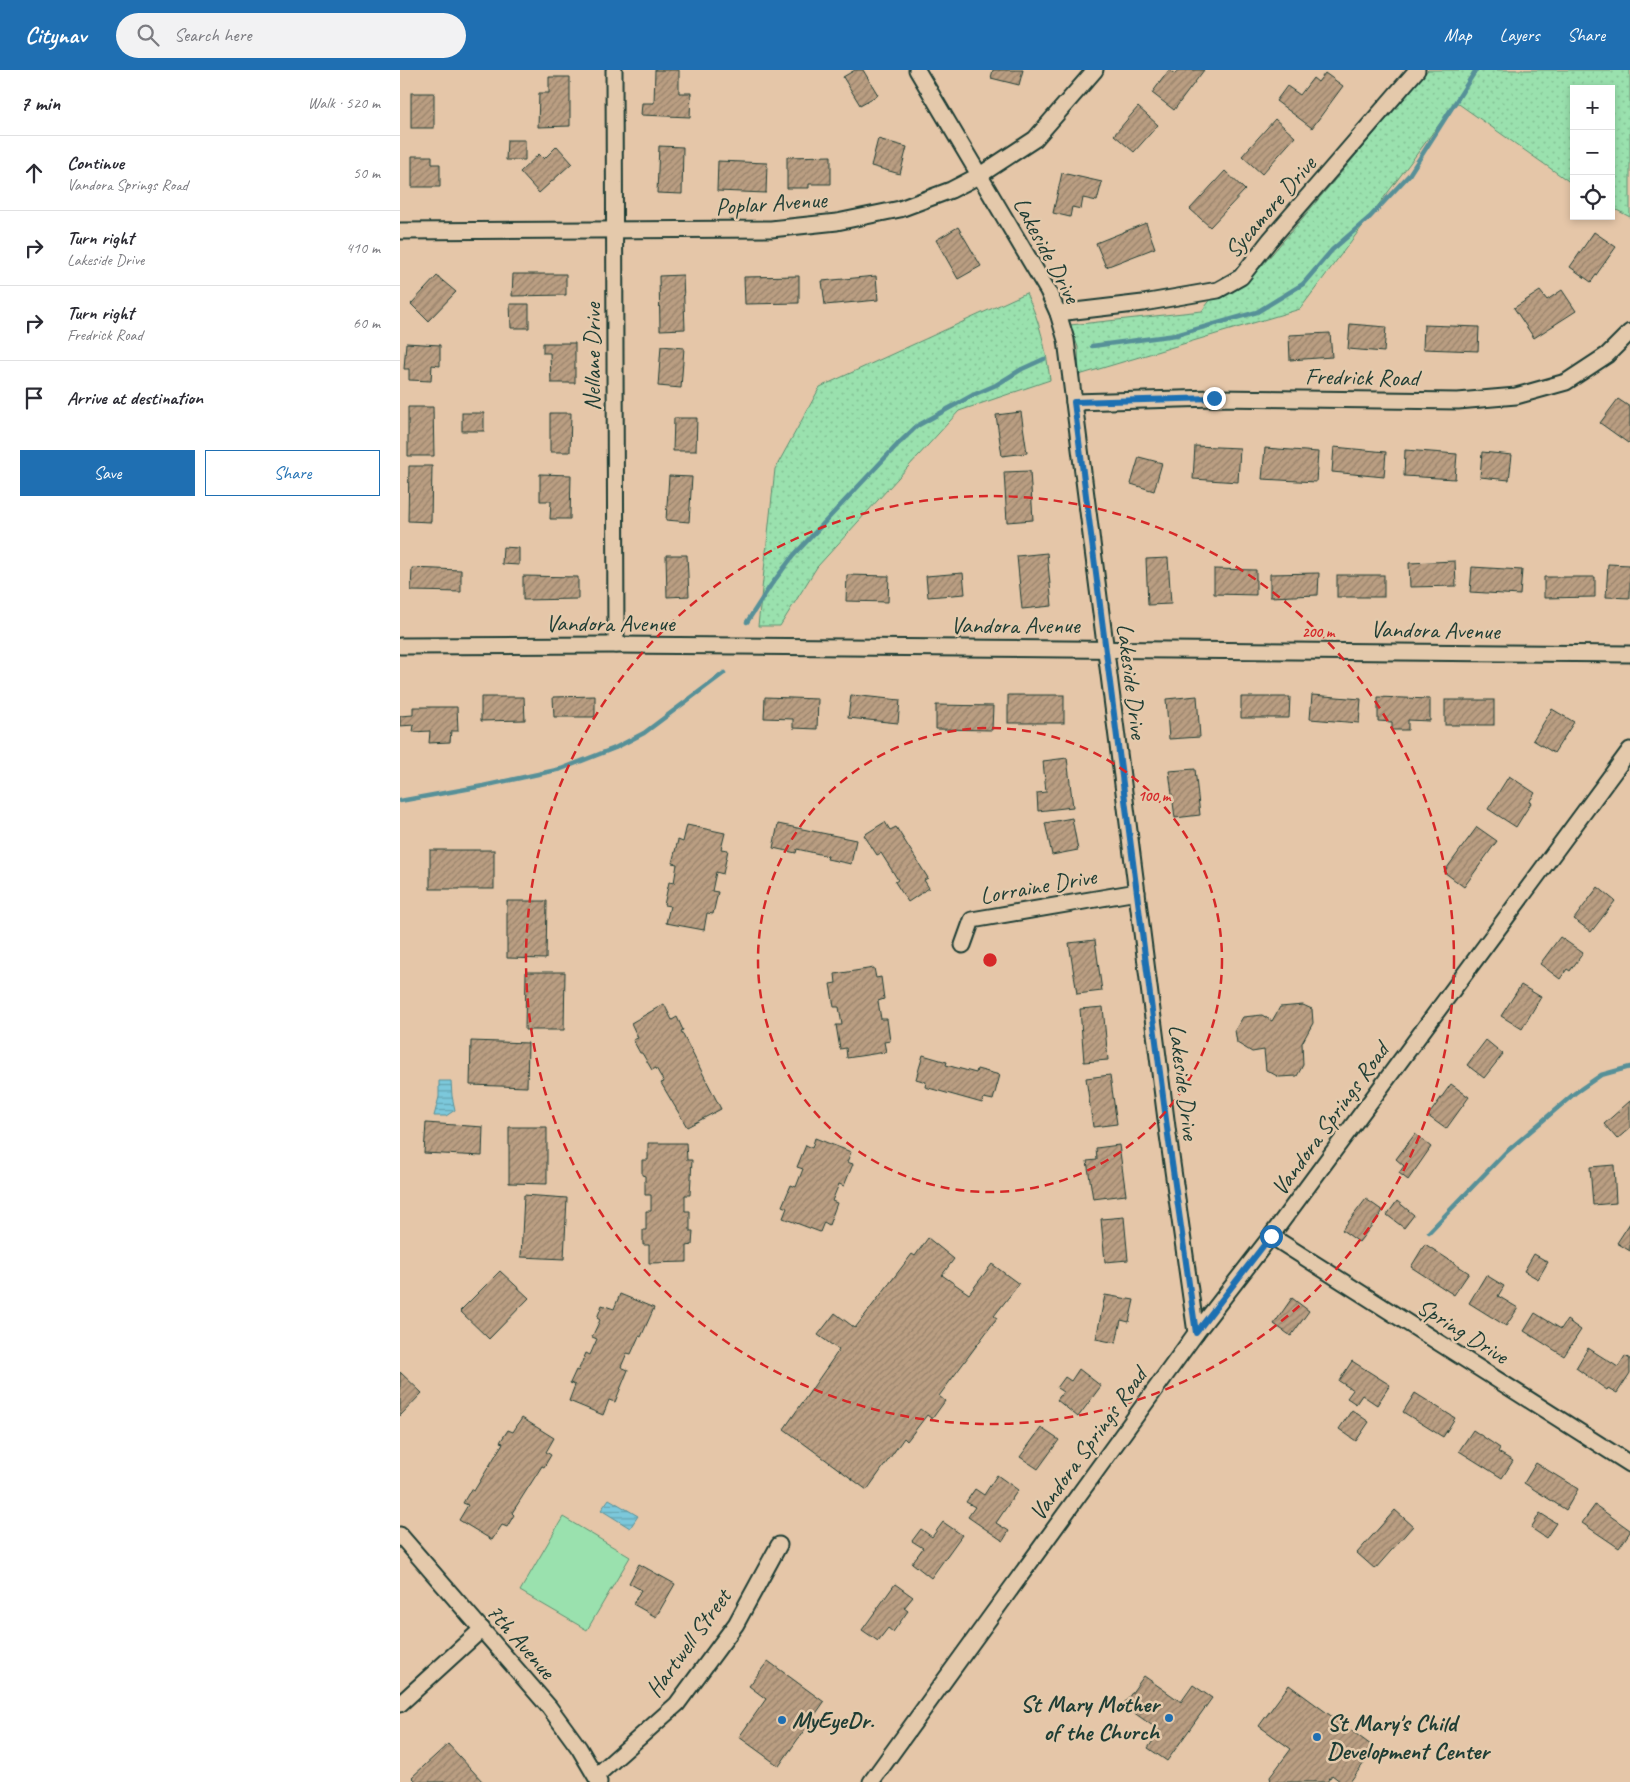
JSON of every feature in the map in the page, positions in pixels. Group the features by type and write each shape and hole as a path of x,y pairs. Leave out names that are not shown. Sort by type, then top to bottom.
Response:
{"street":[{"name":"Nellane Drive","path":"614,70 616,644"},
{"name":"Lakeside Drive","path":"917,70 1048,291 1066,340 1168,1135 1196,1333"},
{"name":"Poplar Avenue","path":"400,232 771,229 838,222 900,209 951,190 980,175 1035,139 1095,70"},
{"name":"Sycamore Drive","path":"1058,314 1143,303 1218,290 1241,277 1270,240 1417,70"},
{"name":"Fredrick Road","path":"1074,402 1214,398 1458,401 1516,396 1566,382 1607,355 1630,332"},
{"name":"Vandora Avenue","path":"400,646 616,644 1630,654"},
{"name":"Vandora Springs Road","path":"871,1782 1196,1333 1271,1236 1630,750"},
{"name":"Lorraine Drive","path":"963,945 972,920 1137,892"},
{"name":"Spring Drive","path":"1271,1236 1630,1464"},
{"name":"7th Avenue","path":"400,1535 549,1707 598,1779"},
{"name":"Hartwell Street","path":"598,1779 677,1704 736,1624 779,1545"},
{"path":"400,1704 482,1629"}],"green space":[{"path":"1428,70 1630,70 1630,217 1615,209 1615,85 1570,85 1570,182 1456,102 1300,309 1079,375 1078,347 1070,325 1202,311 1215,294 1240,284 1261,267"},
{"path":"1026,293 1042,335 1050,380 959,411 817,567 780,626 758,626 775,469 820,387"},
{"path":"563,1517 630,1557 587,1630 520,1591"}],"water":[{"path":"439,1081 451,1081 455,1110 446,1116 434,1116 439,1097"},
{"path":"609,1499 638,1516 630,1528 601,1510"}],"building":[{"path":"655,70 679,70 679,93 691,93 690,117 641,115 642,103 654,103"},
{"path":"855,70 863,70 878,95 860,105 843,77"},
{"path":"993,70 1023,70 1019,85 991,78"},
{"path":"1169,70 1175,74 1178,70 1204,70 1174,110 1152,93"},
{"path":"1325,73 1343,86 1312,128 1276,101 1287,86 1300,95 1313,78 1318,82"},
{"path":"549,77 570,77 570,126 538,127 539,93 549,93"},
{"path":"411,93 434,93 434,128 411,128"},
{"path":"1138,107 1158,125 1134,152 1114,135"},
{"path":"1275,119 1295,137 1262,174 1242,156"},
{"path":"878,139 907,147 900,174 871,166"},
{"path":"507,140 525,140 525,160 506,160"},
{"path":"557,146 572,163 539,193 520,172 539,154 544,159"},
{"path":"659,146 683,147 682,194 657,193"},
{"path":"412,156 432,156 432,164 440,164 440,187 412,187"},
{"path":"831,156 831,184 809,184 809,188 787,188 787,157"},
{"path":"718,161 767,163 766,193 717,191"},
{"path":"1225,171 1245,190 1210,227 1190,209"},
{"path":"1062,173 1102,182 1097,201 1083,198 1081,209 1072,207 1070,217 1053,213"},
{"path":"1146,223 1155,248 1106,267 1096,243"},
{"path":"958,227 981,266 958,279 936,240"},
{"path":"1594,232 1616,247 1591,282 1570,267"},
{"path":"513,274 566,274 566,295 512,296"},
{"path":"683,275 685,329 660,330 659,276"},
{"path":"437,276 456,292 428,321 411,304"},
{"path":"799,276 799,303 745,304 744,277"},
{"path":"876,276 878,300 825,305 822,281"},
{"path":"1562,290 1576,311 1534,338 1514,308 1540,291 1547,300"},
{"path":"510,304 529,304 529,328 511,328"},
{"path":"1350,324 1386,327 1384,352 1348,349"},
{"path":"1424,325 1479,327 1478,351 1423,349"},
{"path":"1330,333 1332,357 1290,360 1289,335"},
{"path":"406,343 440,345 440,366 432,365 431,381 409,380 409,369 404,369"},
{"path":"543,343 575,343 575,383 551,383 550,353 543,353"},
{"path":"661,346 684,348 681,388 658,386"},
{"path":"1618,399 1630,407 1630,441 1628,443 1600,423"},
{"path":"408,407 433,407 434,456 408,456"},
{"path":"1021,412 1027,453 1002,456 996,415"},
{"path":"462,413 484,413 484,431 462,431"},
{"path":"550,413 571,413 570,452 550,452"},
{"path":"674,418 697,418 696,451 673,451"},
{"path":"1195,446 1240,448 1238,482 1193,479"},
{"path":"1334,447 1386,452 1384,477 1332,472"},
{"path":"1265,448 1318,452 1316,482 1262,479"},
{"path":"1405,450 1457,454 1455,479 1404,476"},
{"path":"1482,452 1512,455 1509,480 1480,477"},
{"path":"1139,457 1162,463 1154,491 1131,484"},
{"path":"409,466 432,466 431,522 408,521"},
{"path":"1030,471 1033,520 1007,522 1004,472"},
{"path":"540,474 571,475 570,519 550,519 551,501 540,501"},
{"path":"669,476 692,477 689,522 666,520"},
{"path":"503,547 519,548 519,565 502,564"},
{"path":"1047,553 1052,606 1022,609 1017,556"},
{"path":"666,555 687,555 689,596 667,597"},
{"path":"1168,558 1171,604 1148,605 1146,559"},
{"path":"1455,561 1456,586 1410,587 1409,563"},
{"path":"1608,564 1630,565 1630,598 1606,597"},
{"path":"1472,567 1522,570 1520,595 1470,592"},
{"path":"412,568 461,570 461,592 411,591"},
{"path":"1214,569 1256,570 1256,595 1214,594"},
{"path":"963,573 965,594 928,597 926,576"},
{"path":"1319,573 1318,595 1270,597 1270,574"},
{"path":"847,575 889,576 888,602 846,601"},
{"path":"1337,575 1384,575 1384,597 1337,597"},
{"path":"523,576 578,577 578,599 523,600"},
{"path":"1544,577 1595,577 1595,597 1544,598"},
{"path":"851,695 900,700 898,723 848,718"},
{"path":"1008,695 1064,695 1064,723 1008,723"},
{"path":"1312,695 1361,699 1359,723 1310,719"},
{"path":"595,696 595,717 554,717 553,697"},
{"path":"1197,696 1200,737 1169,739 1166,699"},
{"path":"481,697 524,697 525,720 481,721"},
{"path":"765,697 818,699 817,729 793,728 793,719 764,718"},
{"path":"1241,697 1290,697 1289,718 1241,718"},
{"path":"1378,697 1430,699 1430,721 1408,720 1408,730 1392,730 1392,722 1378,721"},
{"path":"1445,700 1494,700 1494,725 1445,725"},
{"path":"936,705 993,706 992,730 936,729"},
{"path":"413,707 457,707 458,731 451,731 450,742 429,743 430,731 413,732 414,725 400,726 400,716 413,715"},
{"path":"1552,709 1574,722 1554,753 1533,740"},
{"path":"1067,758 1073,807 1038,811 1037,793 1046,792 1043,761"},
{"path":"1195,769 1200,815 1175,818 1169,771"},
{"path":"1509,776 1535,793 1516,827 1488,809"},
{"path":"1072,818 1078,850 1052,855 1045,823"},
{"path":"885,822 890,830 896,827 928,878 924,880 929,888 908,902 895,882 898,880 881,853 877,855 864,835"},
{"path":"778,824 856,840 851,864 827,859 828,856 797,849 796,853 773,848"},
{"path":"687,825 725,833 721,849 728,850 723,874 716,872 712,891 718,892 713,914 707,913 704,930 666,923 670,906 664,905 669,882 674,883 677,864 672,863 678,840 683,842"},
{"path":"1477,827 1497,841 1464,887 1444,872"},
{"path":"430,850 494,850 494,889 430,889"},
{"path":"1598,887 1615,901 1591,932 1574,919"},
{"path":"507,901 547,901 546,959 507,958"},
{"path":"1560,937 1583,953 1570,971 1567,969 1560,979 1540,964"},
{"path":"1095,940 1102,991 1077,994 1069,943"},
{"path":"874,968 876,978 881,977 884,999 878,1001 881,1019 887,1019 890,1041 884,1042 886,1052 847,1058 846,1048 840,1049 836,1025 842,1025 839,1007 834,1007 830,984 836,983 835,974"},
{"path":"526,972 565,972 564,1030 525,1030"},
{"path":"1521,985 1541,997 1522,1029 1501,1016"},
{"path":"664,1004 672,1020 677,1017 683,1030 681,1031 721,1109 687,1127 661,1083 664,1082 656,1068 652,1070 633,1040 638,1038 631,1023"},
{"path":"1303,1005 1312,1009 1313,1023 1302,1043 1303,1065 1297,1076 1279,1077 1266,1070 1264,1050 1252,1052 1237,1043 1235,1030 1243,1017 1262,1015 1272,1021 1280,1007"},
{"path":"1103,1007 1108,1060 1084,1062 1080,1009"},
{"path":"1486,1040 1503,1054 1484,1078 1467,1065"},
{"path":"471,1041 528,1043 527,1087 470,1085"},
{"path":"923,1055 947,1062 946,1065 976,1073 977,1069 1000,1075 993,1100 984,1098 982,1103 925,1087 926,1082 916,1079"},
{"path":"1110,1075 1117,1124 1093,1127 1086,1078"},
{"path":"1451,1084 1469,1097 1446,1129 1428,1116"},
{"path":"1630,1101 1630,1128 1617,1139 1604,1124"},
{"path":"426,1123 483,1127 482,1156 424,1153"},
{"path":"509,1127 547,1127 547,1184 509,1183"},
{"path":"1415,1134 1431,1147 1408,1180 1399,1173 1404,1166 1396,1159"},
{"path":"815,1138 851,1152 847,1162 853,1164 844,1186 839,1184 832,1201 837,1203 829,1225 824,1222 820,1232 783,1218 787,1208 782,1206 791,1185 796,1187 803,1169 797,1167 806,1145 812,1148"},
{"path":"648,1143 686,1143 687,1160 692,1160 690,1195 685,1195 685,1211 690,1211 690,1231 693,1231 692,1245 687,1246 687,1262 649,1263 649,1245 643,1245 643,1230 646,1230 646,1211 651,1211 651,1195 645,1195 645,1176 642,1175 642,1160 648,1160"},
{"path":"1119,1145 1126,1195 1093,1199 1087,1161 1097,1160 1096,1148"},
{"path":"1614,1165 1616,1203 1593,1205 1590,1167"},
{"path":"524,1195 567,1198 564,1259 521,1257"},
{"path":"1366,1199 1383,1211 1359,1242 1342,1230"},
{"path":"1397,1201 1414,1215 1404,1228 1387,1215"},
{"path":"1124,1217 1128,1260 1105,1262 1101,1219"},
{"path":"1630,1223 1630,1251 1617,1243"},
{"path":"928,1238 954,1259 942,1275 969,1294 992,1264 1019,1284 994,1316 997,1318 939,1396 945,1401 932,1419 927,1415 907,1441 904,1438 867,1490 784,1429 839,1350 818,1335 835,1313 855,1328 912,1254 915,1256"},
{"path":"1425,1244 1469,1273 1454,1295 1411,1267"},
{"path":"1534,1254 1548,1262 1538,1279 1524,1271"},
{"path":"500,1271 529,1298 489,1339 460,1311"},
{"path":"1486,1275 1504,1286 1498,1296 1518,1308 1506,1326 1469,1303"},
{"path":"620,1294 654,1308 641,1337 639,1336 631,1354 627,1353 621,1367 628,1370 615,1402 609,1400 603,1415 569,1401 575,1385 570,1383 586,1353 590,1355 597,1339 592,1337 600,1320 597,1318 602,1305 614,1309"},
{"path":"1105,1295 1134,1300 1129,1322 1121,1320 1116,1343 1096,1339"},
{"path":"1292,1298 1309,1311 1291,1336 1274,1324"},
{"path":"1535,1313 1561,1329 1567,1320 1581,1330 1564,1356 1524,1331"},
{"path":"1588,1348 1618,1367 1625,1356 1630,1359 1630,1373 1617,1393 1608,1388 1607,1390 1576,1368"},
{"path":"1352,1361 1390,1385 1377,1405 1362,1395 1356,1404 1347,1398 1353,1390 1339,1381"},
{"path":"1079,1369 1101,1386 1078,1417 1057,1400 1063,1392 1057,1388 1065,1377 1071,1381"},
{"path":"400,1372 422,1393 400,1416"},
{"path":"1415,1393 1455,1418 1443,1437 1403,1412"},
{"path":"1352,1410 1369,1422 1356,1441 1339,1429"},
{"path":"522,1418 554,1438 546,1452 551,1455 512,1513 514,1515 507,1527 502,1525 492,1540 459,1520 468,1505 463,1503 471,1489 474,1491 503,1443 500,1442 508,1430 513,1432"},
{"path":"1041,1428 1059,1440 1038,1469 1020,1457"},
{"path":"1473,1430 1500,1448 1498,1452 1513,1461 1502,1478 1459,1451"},
{"path":"1536,1463 1578,1489 1566,1510 1524,1483"},
{"path":"997,1475 1018,1490 996,1523 1009,1531 1003,1541 968,1517 975,1507 966,1502 975,1489 984,1495"},
{"path":"1595,1505 1630,1530 1619,1548 1582,1523"},
{"path":"1395,1510 1413,1526 1375,1569 1357,1553"},
{"path":"1540,1513 1556,1523 1546,1538 1531,1528"},
{"path":"943,1522 962,1535 931,1578 912,1563 923,1548 912,1541 921,1529 932,1537"},
{"path":"639,1564 675,1584 656,1617 633,1604 641,1590 629,1583"},
{"path":"895,1584 913,1597 904,1608 908,1611 893,1632 888,1628 878,1641 862,1630"},
{"name":"MyEyeDr.","path":"768,1661 824,1702 779,1766 739,1737 766,1699 749,1686"},
{"name":"St Mary Mother of the Church","path":"1144,1676 1181,1702 1193,1685 1212,1698 1167,1761 1148,1748 1160,1731 1123,1705"},
{"name":"St Mary's Child Development Center","path":"1289,1685 1375,1748 1350,1782 1341,1782 1332,1775 1327,1782 1271,1782 1270,1777 1291,1749 1259,1726"},
{"path":"448,1744 483,1782 417,1782 412,1777"}],"waterway":[{"path":"1092,346 1176,335 1257,312 1303,284 1332,250 1370,217 1409,175 1476,70"},
{"path":"747,622 793,556 917,426 1044,359"},
{"path":"400,801 561,769 615,748 644,733 724,673"},
{"path":"1429,1232 1505,1153 1575,1093 1601,1075 1630,1067"}],"place":[{"name":"St Mary Mother of the Church","path":"1169,1718"},
{"name":"MyEyeDr.","path":"782,1720"},
{"name":"St Mary's Child Development Center","path":"1317,1737"}],"route":[{"path":"1214,398 1074,402 1168,1135 1196,1333 1271,1236"}]}
